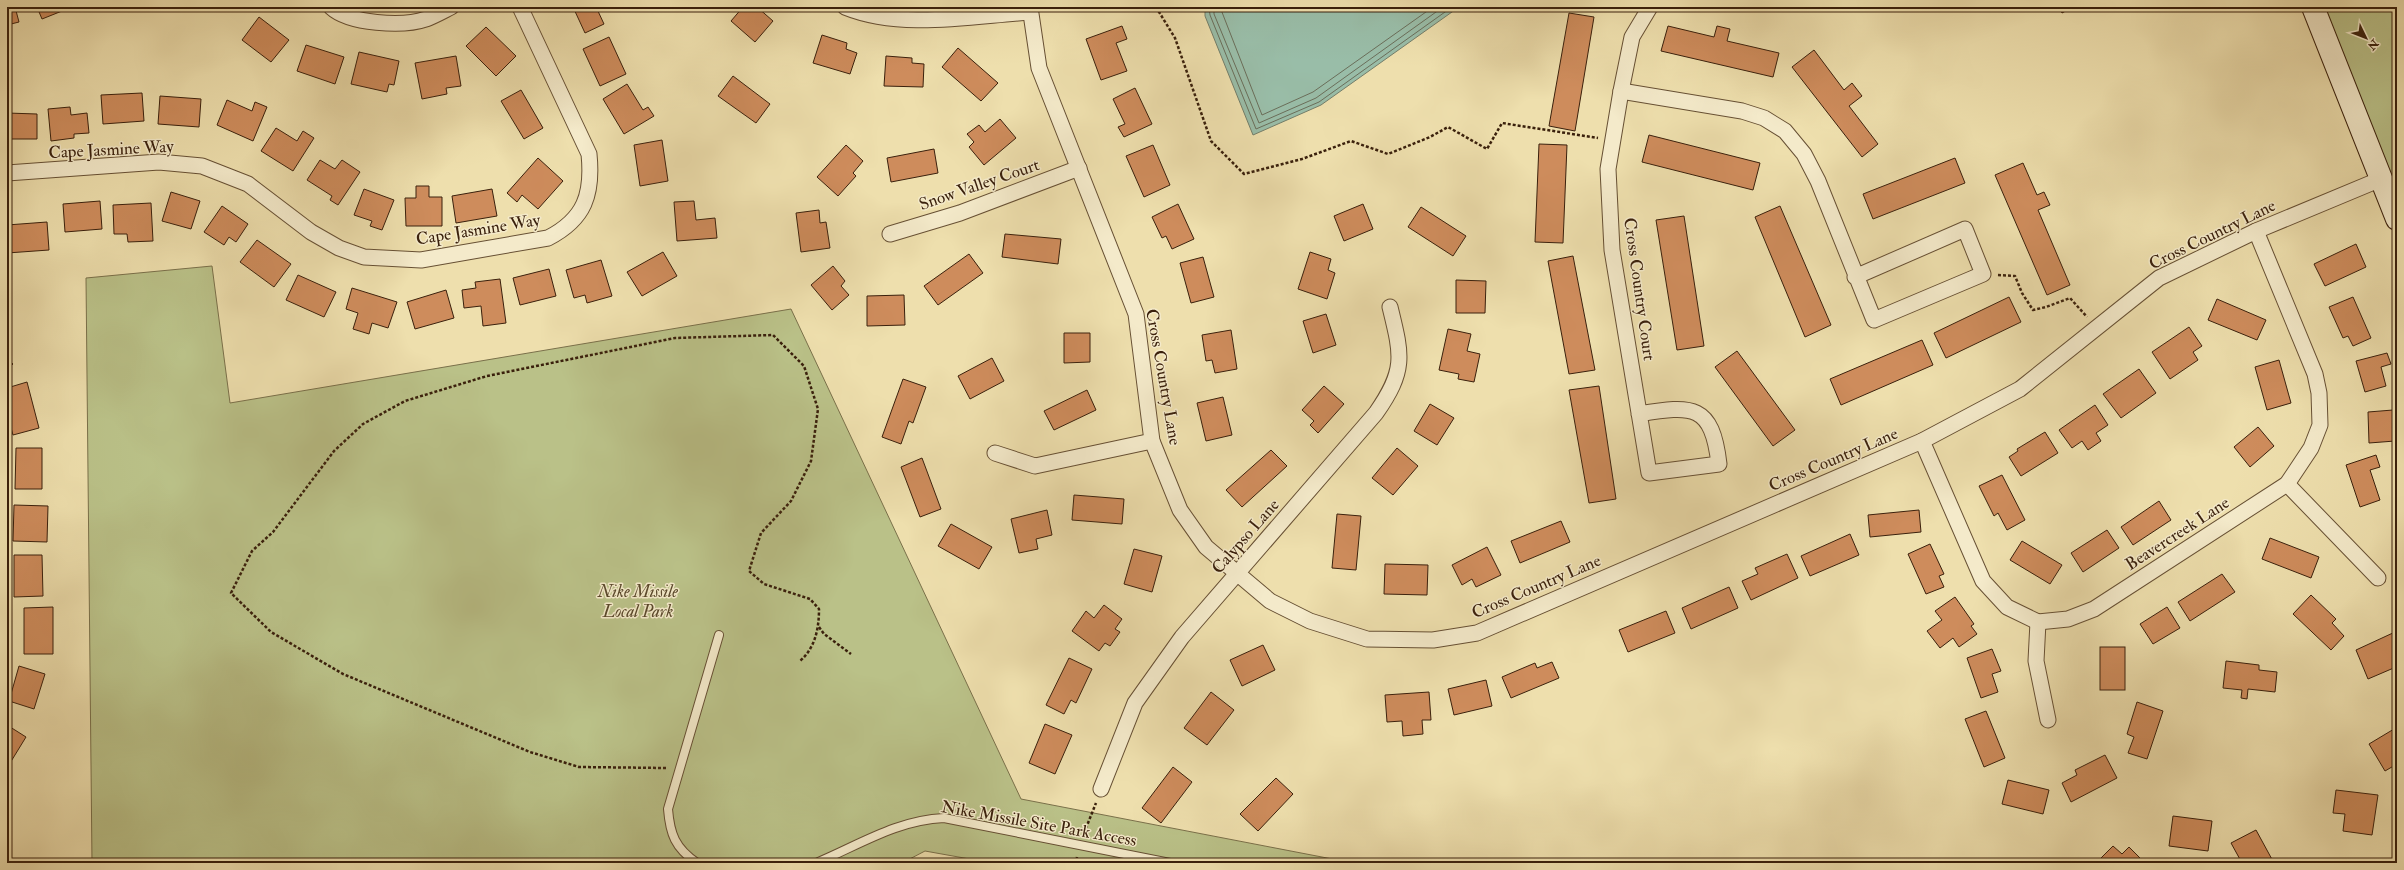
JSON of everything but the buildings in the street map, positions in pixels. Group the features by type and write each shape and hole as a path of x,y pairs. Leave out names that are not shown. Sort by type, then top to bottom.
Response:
{"street":[{"path":"331,7 336,12 369,21 406,24 426,19 451,7"},
{"name":"Cape Jasmine Way","path":"7,173 159,162 202,166 248,184 311,232 340,248 364,257 422,260 548,238 563,231 585,206 591,175 590,154 520,7"},
{"path":"845,7 860,13 887,18 925,20 1030,9"},
{"name":"Cross Country Court","path":"1639,414 1674,408 1693,411 1707,419 1716,440 1719,464 1649,473 1639,414 1612,250 1608,169 1620,91 1632,37 1650,7"},
{"path":"2313,7 2397,219"},
{"name":"Cross Country Lane","path":"1030,9 1039,68 1136,314 1152,441 1180,510 1206,547 1270,601 1310,622 1367,639 1433,640 1477,633 1922,441 2020,389 2159,278 2256,231 2381,179"},
{"path":"1620,91 1742,111 1764,118 1785,131 1804,154 1818,181 1855,277 1874,320 1983,274 1965,229 1855,277"},
{"name":"Snow Valley Court","path":"890,234 960,213 1079,168"},
{"name":"Beavercreek Lane","path":"2038,622 2068,619 2094,609 2287,484 2311,448 2320,425 2319,393 2315,374 2256,231"},
{"name":"Calypso Lane","path":"1101,789 1135,703 1182,637 1385,400 1399,366 1400,349 1390,307"},
{"path":"995,453 1035,466 1152,441"},
{"path":"1922,441 1983,580 2006,607 2038,622 2036,661 2048,720"},
{"path":"2287,484 2378,578"}],"lane":[{"path":"697,863 681,849 671,836 668,809 719,636"},
{"name":"Nike Missile Site Park Access","path":"816,863 874,835 918,820 931,818 944,818 1170,863"}],"path":[{"path":"1156,7 1175,38 1212,141 1244,174 1302,159 1351,141 1388,154 1430,137 1448,127 1487,149 1502,123 1613,140"},
{"path":"1983,274 2015,276 2022,293 2033,310 2070,298 2096,328"},
{"path":"680,769 579,767 530,752 343,674 271,632 231,593 252,551 273,532 334,451 363,424 405,401 486,376 675,338 773,335 804,366 818,409 811,462 790,502 761,533 749,571 764,584 810,599 819,609 819,627 809,654 800,662"},
{"path":"819,627 824,634 851,654"},
{"path":"1076,863 1079,845 1101,789"}],"green space":[{"path":"2318,7 2397,7 2397,204"},
{"name":"Nike Missile Local Park","path":"212,266 230,403 791,309 1021,799 1353,863 992,863 925,851 902,863 92,863 86,278"}],"water":[{"path":"1205,7 1459,7 1321,105 1253,135 1205,16"}]}
